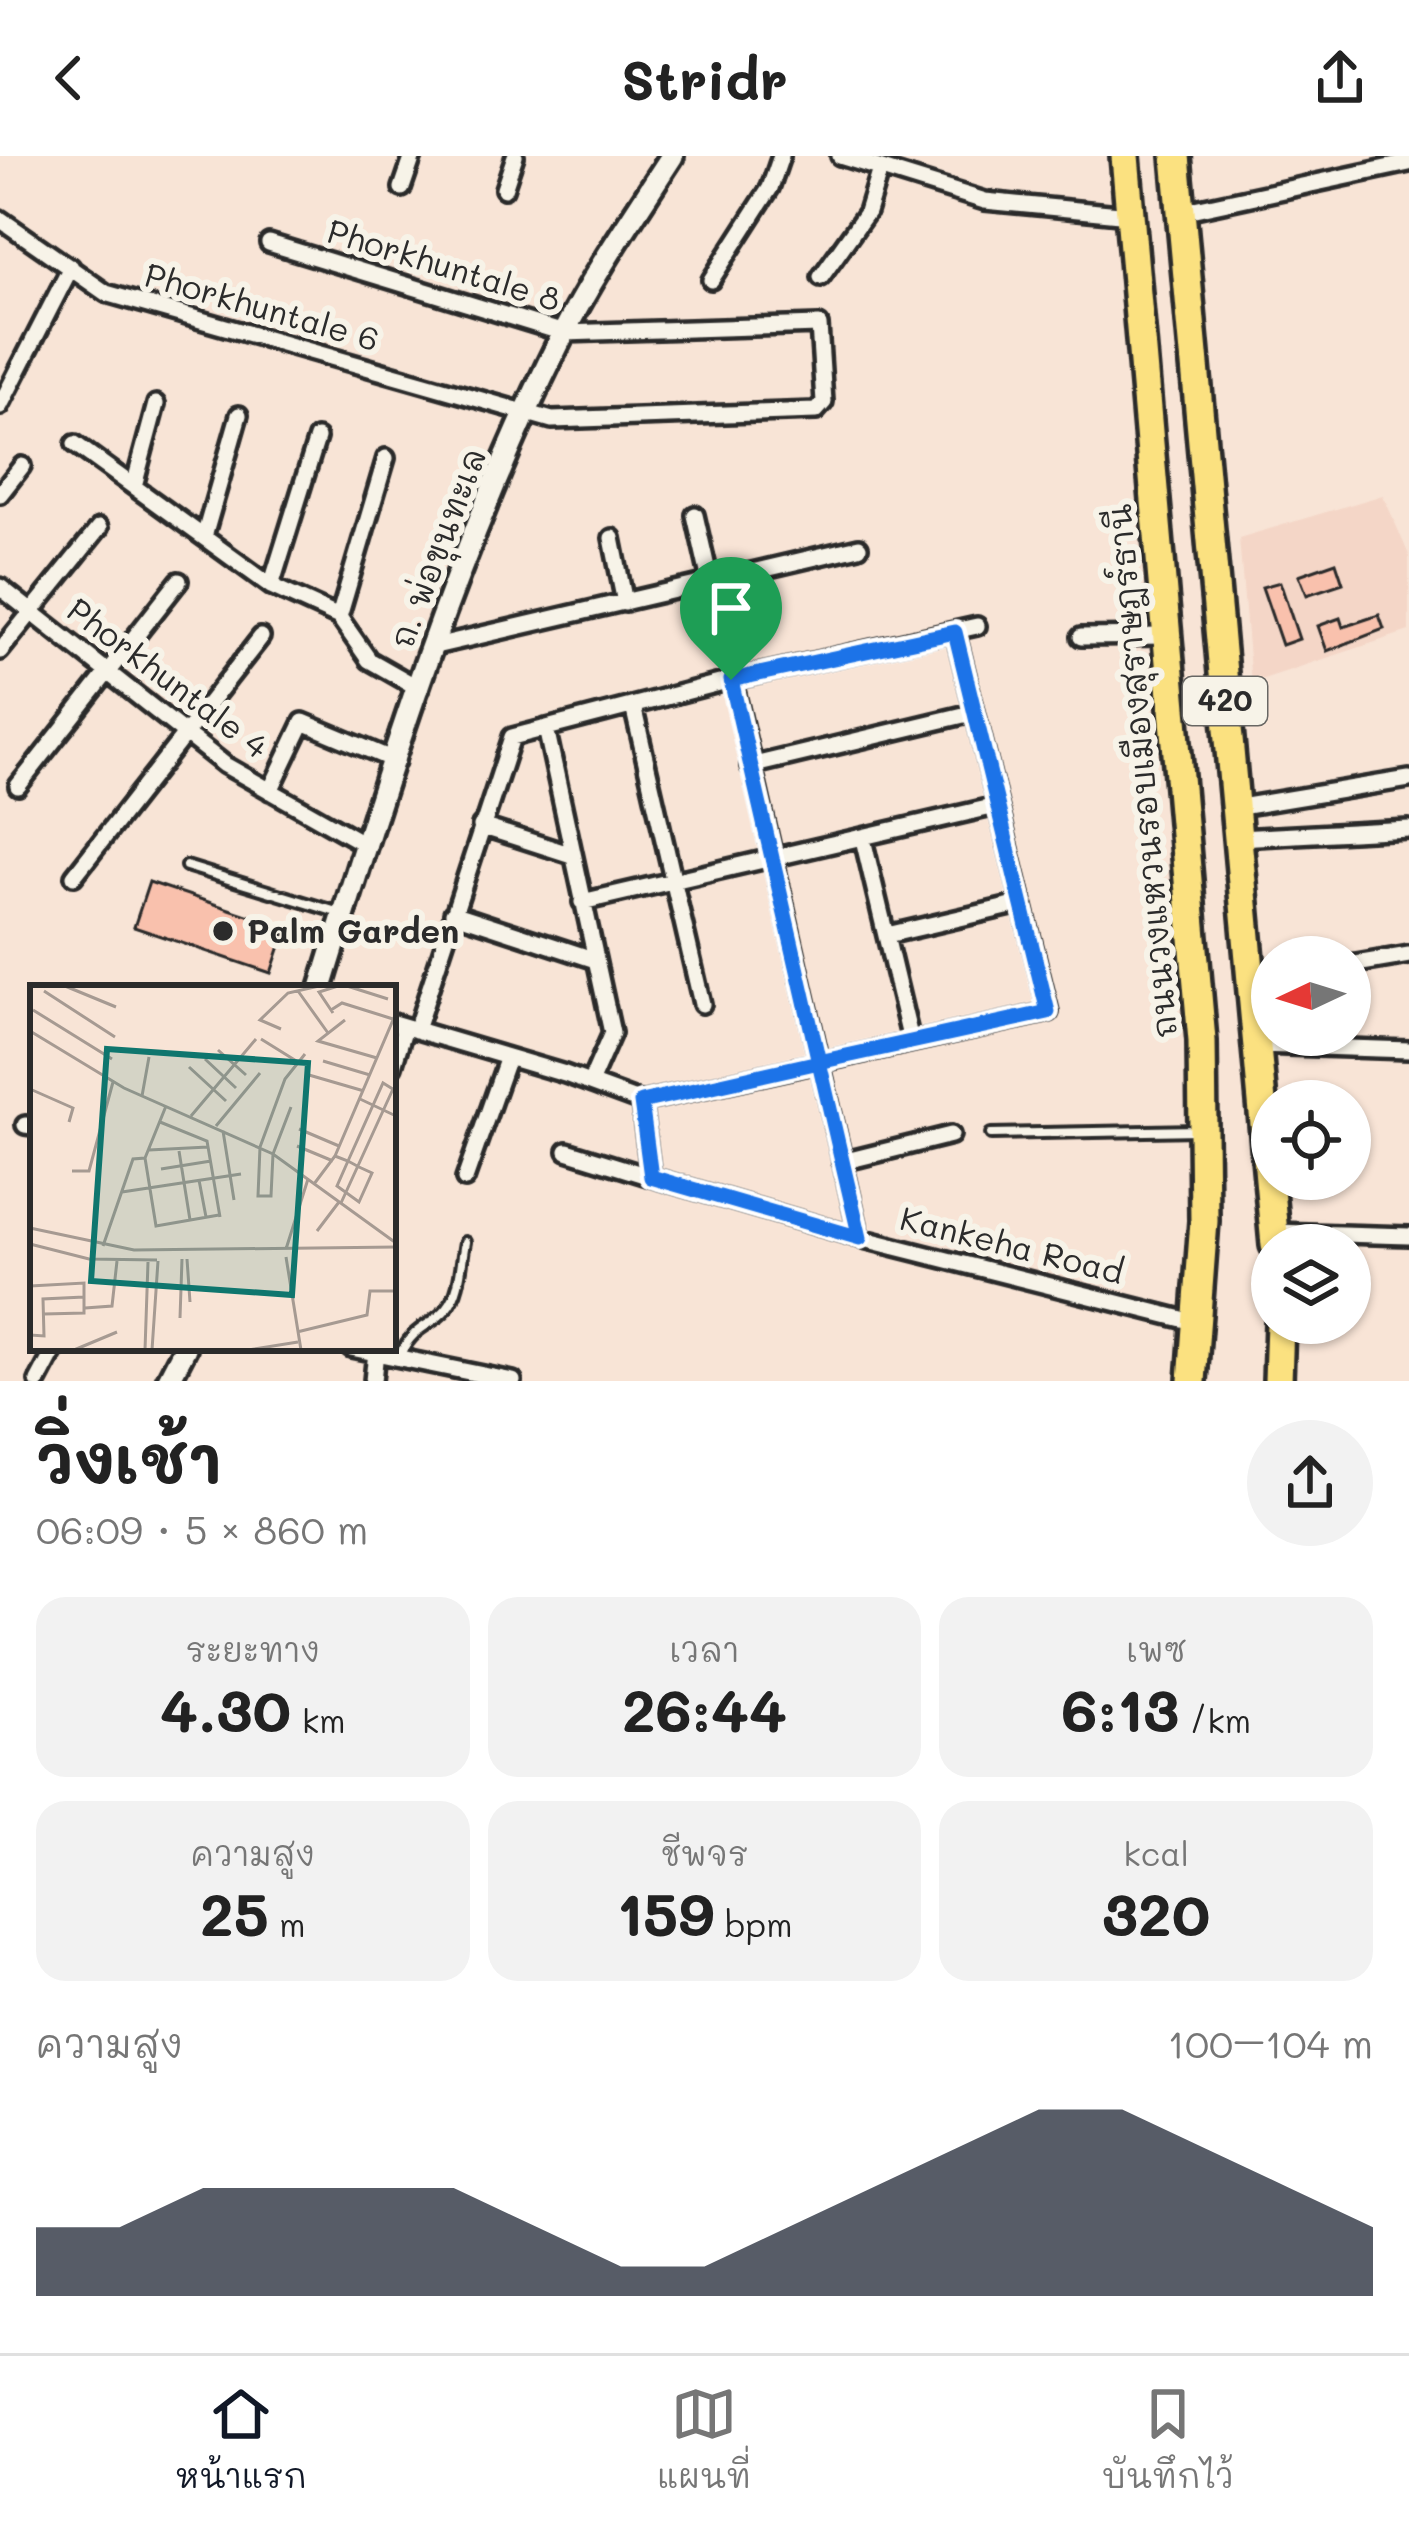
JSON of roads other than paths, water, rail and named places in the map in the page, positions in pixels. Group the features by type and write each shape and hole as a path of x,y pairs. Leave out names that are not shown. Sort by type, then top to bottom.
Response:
{"highway":[{"name":"ถนนวงแหวนรอบเมืองสุราษฎร์ธานี","path":"1125,156 1205,1130 1192,1381"},
{"name":"420","path":"1176,156 1234,808 1255,936"},
{"path":"1164,603 1214,599"},
{"name":"420","path":"1259,1056 1273,1224"},
{"path":"1278,1381 1279,1344"}],"street":[{"path":"402,188 413,156"},
{"path":"504,189 515,156"},
{"name":"ถ. พ่อขุนทะเล","path":"322,985 434,646 525,414 564,333 672,156"},
{"path":"711,280 770,188 781,156"},
{"path":"840,156 985,201 1130,215"},
{"path":"1181,212 1409,163"},
{"path":"821,277 867,212 880,169"},
{"name":"Phorkhuntale 6","path":"0,219 106,293 552,420 816,411 824,402 819,325"},
{"name":"Phorkhuntale 8","path":"269,243 564,333 819,325"},
{"path":"0,406 71,267"},
{"path":"134,486 156,404"},
{"path":"204,537 239,415"},
{"path":"271,586 316,438"},
{"path":"75,444 271,586 339,617 369,660 420,689"},
{"path":"339,617 386,458"},
{"path":"0,494 22,466"},
{"path":"695,514 860,1238"},
{"path":"0,651 99,528"},
{"path":"612,538 625,603"},
{"path":"434,646 859,547"},
{"path":"18,786 179,581"},
{"name":"Phorkhuntale 4","path":"0,587 185,736 368,846"},
{"path":"955,632 1048,1012 641,1102 404,1027 453,913 512,736 731,680 977,626"},
{"path":"1081,637 1167,636"},
{"path":"74,876 261,638"},
{"path":"633,706 702,1004"},
{"path":"750,766 973,713"},
{"path":"270,791 303,722 396,761"},
{"path":"546,728 612,1033 590,1083"},
{"path":"1234,808 1409,779"},
{"path":"582,902 996,806"},
{"path":"481,826 572,855"},
{"path":"1238,838 1409,829"},
{"path":"863,838 910,1041"},
{"path":"887,934 1020,904"},
{"path":"453,913 596,960"},
{"path":"1371,961 1409,955"},
{"path":"1371,1049 1409,1050"},
{"path":"465,1179 508,1057"},
{"path":"641,1102 651,1177"},
{"path":"842,1162 951,1135"},
{"name":"Kankeha Road","path":"567,1151 860,1238 1198,1323"},
{"path":"1371,1237 1409,1236"},
{"path":"38,1381 54,1351"},
{"path":"168,1381 183,1351"},
{"path":"373,1381 376,1351 476,1377 513,1381"}],"lane":[{"path":"186,866 345,914"},
{"path":"991,1134 1205,1130"},
{"path":"400,1354 411,1333 446,1309 455,1292 465,1242"}],"place":[{"name":"Palm Garden","path":"223,931"}]}
